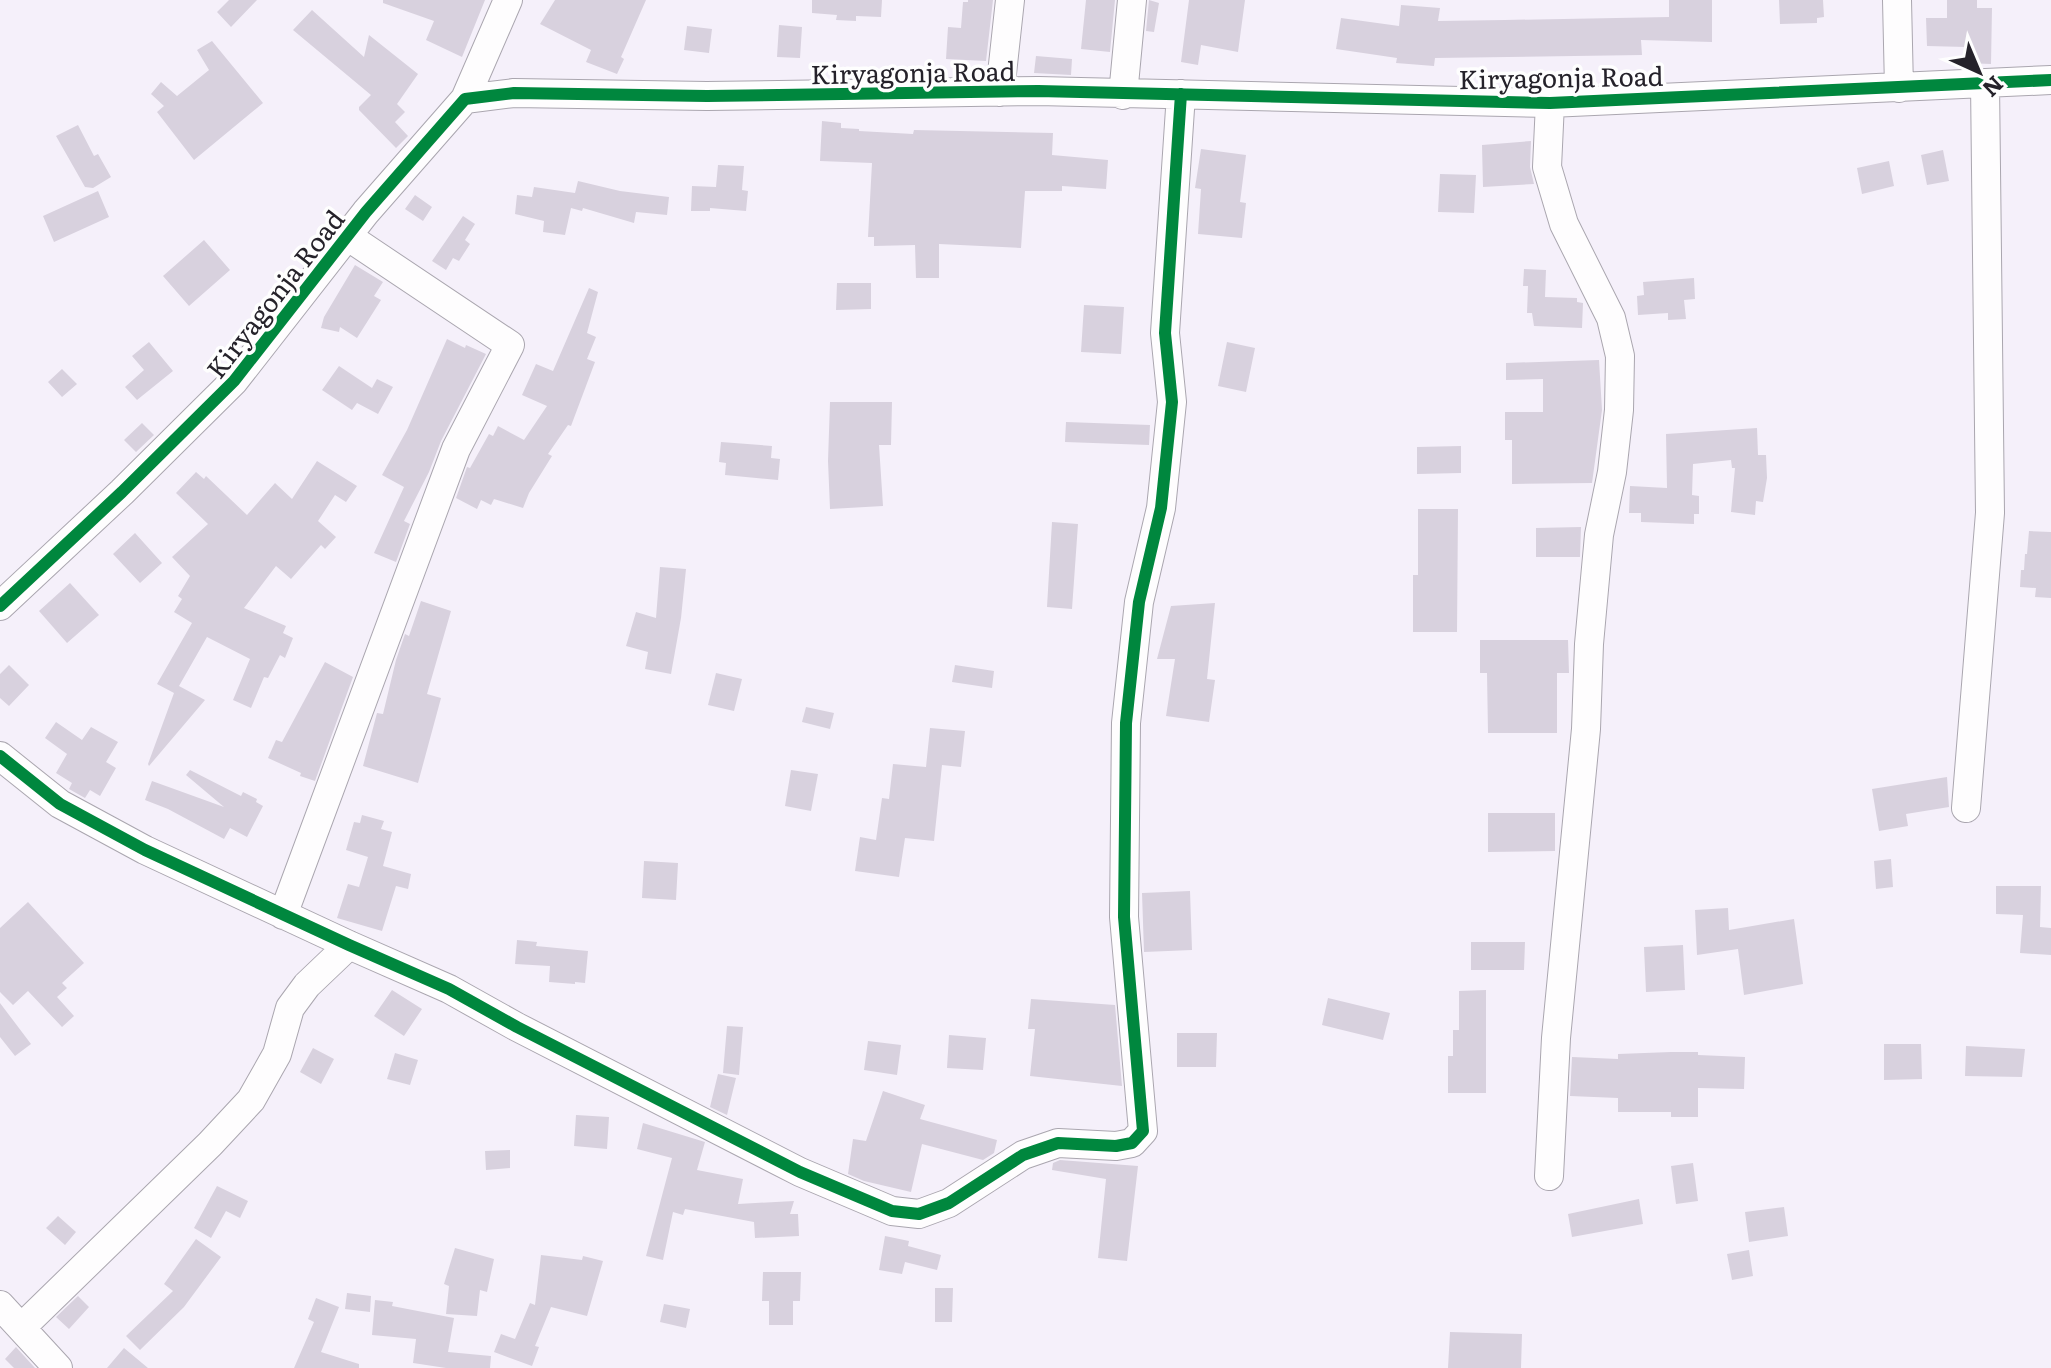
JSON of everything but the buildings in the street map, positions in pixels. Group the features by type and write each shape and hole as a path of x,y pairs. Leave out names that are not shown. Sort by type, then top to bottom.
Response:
{"street":[{"path":"465,99 508,0"},
{"path":"1000,92 1010,0"},
{"path":"1123,95 1132,0"},
{"path":"1897,0 1899,88"},
{"name":"Kiryagonja Road","path":"0,606 234,381 347,236 465,99 514,93 651,96 1038,91 1550,103 2051,80"},
{"path":"1966,808 1990,513 1985,83"},
{"path":"0,756 60,804 145,850 449,989 800,1172 892,1211 919,1214 949,1203 1023,1155 1058,1143 1116,1146 1132,1143 1143,1131 1124,917 1126,723 1139,602 1161,508 1172,402 1165,333 1181,94"},
{"path":"1549,1176 1556,1038 1586,729 1589,644 1599,535 1619,410 1620,356 1611,318 1564,224 1547,167 1550,103"},
{"path":"283,915 456,449 510,345 347,236"},
{"path":"22,1327 251,1100 277,1054 290,1008 307,985 349,945"},
{"path":"0,1305 58,1368"}],"cycle path":[{"path":"0,606 234,381 366,212 465,99 514,93 707,96 1038,91 1550,103 2051,80"},
{"path":"0,756 60,804 145,850 449,989 800,1172 892,1211 919,1214 949,1203 1023,1155 1058,1143 1116,1146 1132,1143 1143,1131 1124,917 1126,723 1139,602 1161,508 1172,402 1165,333 1181,94"}]}
